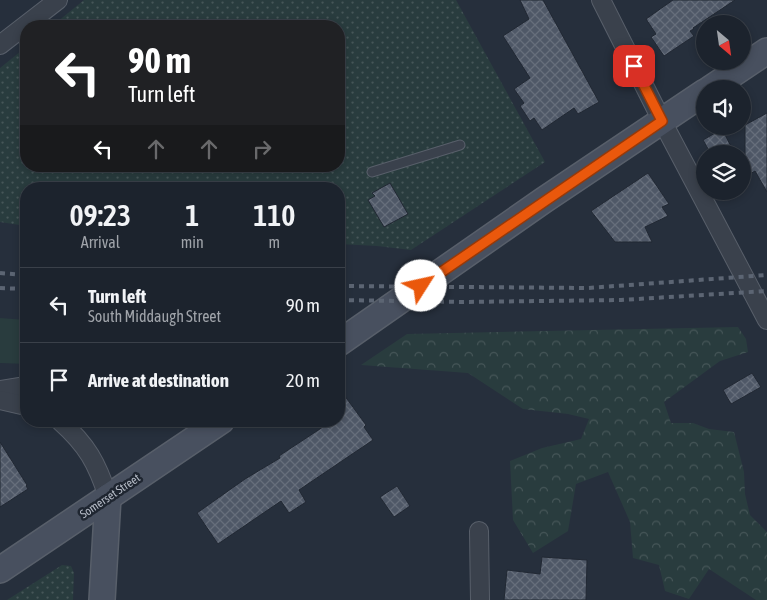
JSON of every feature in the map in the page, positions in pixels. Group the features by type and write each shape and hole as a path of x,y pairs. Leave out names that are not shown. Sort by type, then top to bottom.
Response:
{"street":[{"path":"32,20 58,0"},
{"path":"600,0 767,320"},
{"path":"0,45 20,29"},
{"path":"724,80 767,51"},
{"path":"345,338 544,200 696,98"},
{"path":"0,390 20,387"},
{"path":"0,400 20,405"},
{"path":"67,427 89,452 100,471 108,497 102,600"},
{"name":"Somerset Street","path":"0,570 212,427"},
{"path":"479,531 480,600"}],"lane":[{"path":"372,172 460,145"}],"green space":[{"path":"84,0 456,0 545,162 411,250 345,244 345,182 20,182 20,225 0,222 0,68 20,52 20,172 345,172 345,20 59,20"},
{"path":"0,318 20,320 20,364 0,363"},
{"path":"738,327 746,339 748,352 720,361 664,402 671,423 693,423 709,429 734,432 744,472 745,494 750,515 767,532 767,600 756,600 709,569 689,599 665,591 659,565 633,558 630,522 608,472 576,484 568,531 533,553 513,520 510,461 542,448 581,439 589,419 568,414 523,409 468,373 361,365 407,334"},
{"path":"62,565 71,566 74,573 73,600 7,600"}],"building":[{"path":"520,0 543,0 599,102 578,114 574,108 542,130 534,118 530,121 520,106 524,103 514,89 530,78 503,36 529,19"},
{"path":"673,0 735,0 712,15 696,15 696,26 690,31 694,36 664,56 651,37 656,34 646,19"},
{"path":"767,113 767,192 755,171 751,173 751,145 745,145 745,135 751,135 751,122"},
{"path":"712,135 725,135 730,145 706,145 703,140"},
{"path":"648,173 669,204 662,207 668,216 645,227 652,242 615,242 591,211"},
{"path":"390,183 408,214 384,227 368,200 375,196 372,193"},
{"path":"752,373 761,387 731,404 723,390"},
{"path":"345,396 366,425 364,427 373,440 299,490 306,502 289,513 281,501 218,544 197,513 245,479 280,458 279,456 323,427 345,427"},
{"path":"0,442 28,489 0,507"},
{"path":"397,486 410,506 394,517 380,497"},
{"path":"542,557 587,560 586,600 504,600 507,570 540,574"}],"railway":[{"path":"0,273 20,275"},
{"path":"345,286 588,288 767,275"},
{"path":"0,288 20,289"},
{"path":"345,300 463,302 621,300 767,291"}],"route":[{"path":"421,286 662,121 634,66"}]}
